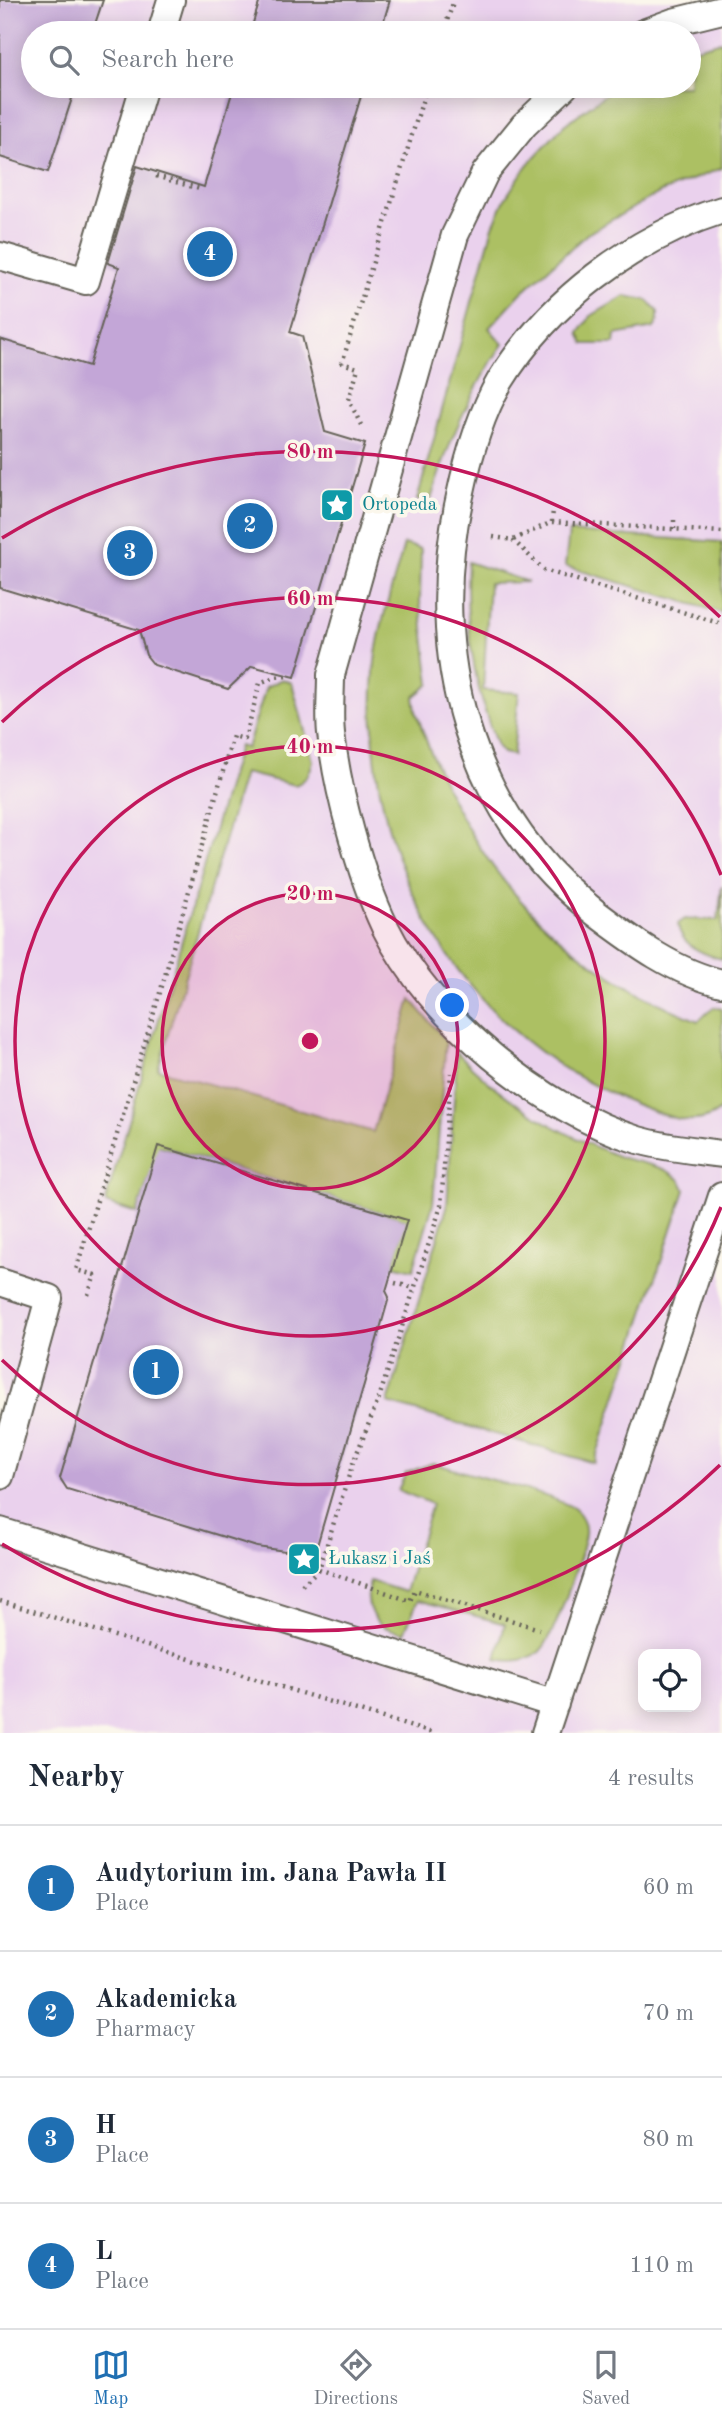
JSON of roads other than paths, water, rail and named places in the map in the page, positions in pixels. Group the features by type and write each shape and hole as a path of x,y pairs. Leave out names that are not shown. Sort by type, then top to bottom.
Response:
{"lane":[{"path":"165,21 171,0"},
{"path":"677,21 722,10"},
{"path":"0,256 86,281 140,98"},
{"path":"552,98 524,125 485,173 456,235 331,675 333,744 339,779 364,873 385,927 452,1019 486,1053 562,1107 640,1141 722,1154"},
{"path":"722,210 691,219 625,256 593,279 534,333 499,384 467,464 452,531 447,587 448,635 464,723 478,762 499,801 544,864 579,900 612,926 678,967 722,983"},
{"path":"545,1733 722,1196"},
{"path":"0,1282 50,1298 0,1476"},
{"path":"0,1531 555,1704"}],"place":[{"name":"L","path":"210,254"},
{"name":"Ortopeda","path":"337,505"},
{"name":"Akademicka","path":"250,526"},
{"name":"H","path":"130,553"},
{"name":"Audytorium im. Jana Pawła II","path":"156,1372"},
{"name":"Łukasz i Jaś","path":"304,1559"}]}
